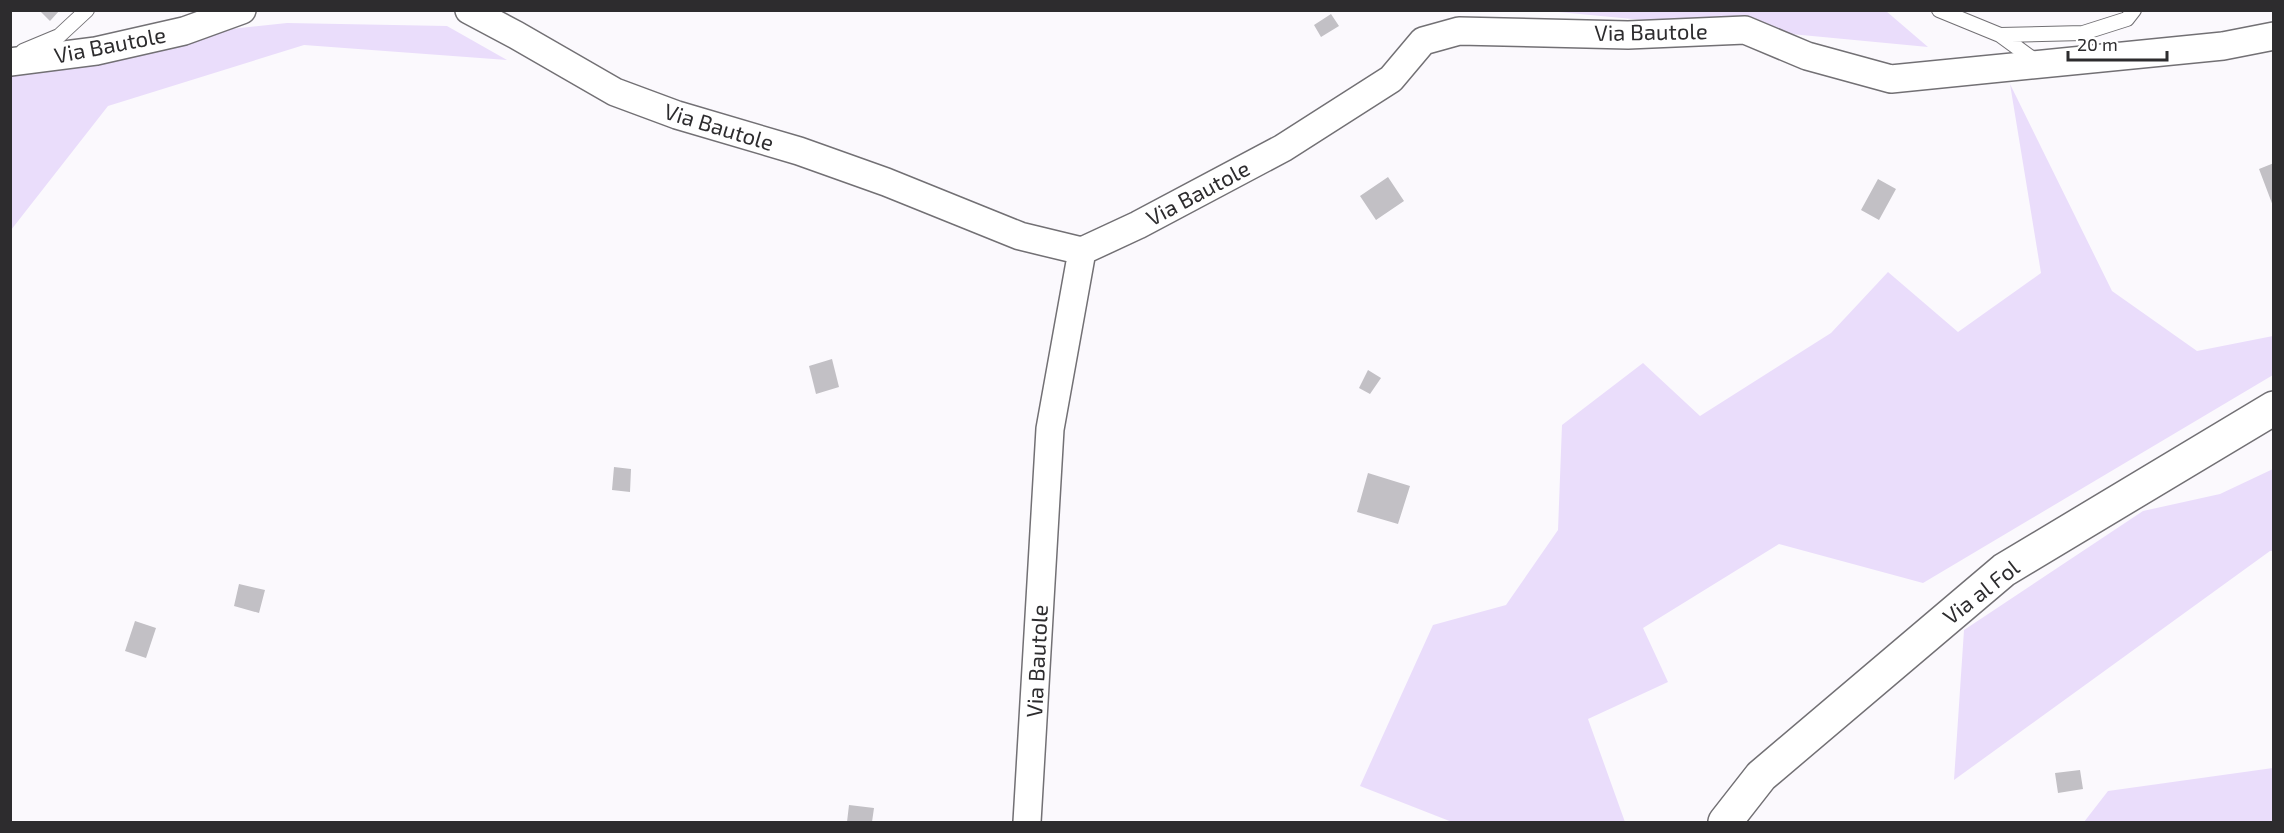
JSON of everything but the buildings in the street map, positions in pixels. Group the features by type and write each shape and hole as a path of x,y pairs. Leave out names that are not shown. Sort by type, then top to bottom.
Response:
{"street":[{"name":"Via Bautole","path":"10,62 96,51 184,31 242,10"},
{"name":"Via Bautole","path":"469,10 615,92 677,115 799,151 886,182 1020,236 1082,251 1138,225 1283,148 1391,79 1423,41 1459,31 1628,34 1745,30 1807,56 1891,79 2223,46 2274,36"},
{"name":"Via Bautole","path":"1027,822 1050,429 1082,251"},
{"name":"Via al Fol","path":"1725,822 1761,776 2004,570 2274,408"}],"lane":[{"path":"10,57 59,36 87,10"},
{"path":"1939,10 2000,35 2038,63"},
{"path":"2000,35 2083,33 2127,19 2134,10"}],"shaded area":[{"path":"1548,11 1886,11 1928,47"},
{"path":"287,23 447,26 507,60 304,45 108,106 11,230 11,53"},
{"path":"2010,84 2112,291 2197,351 2273,336 2273,375 1923,583 1779,544 1643,628 1668,682 1588,719 1625,822 1452,822 1360,786 1433,625 1506,605 1558,530 1562,425 1643,363 1700,416 1831,333 1888,272 1958,332 2041,273"},
{"path":"2273,469 2273,551 1954,780 1964,630 2143,511 2220,494"},
{"path":"2273,768 2273,821 2084,822 2108,791"}]}
